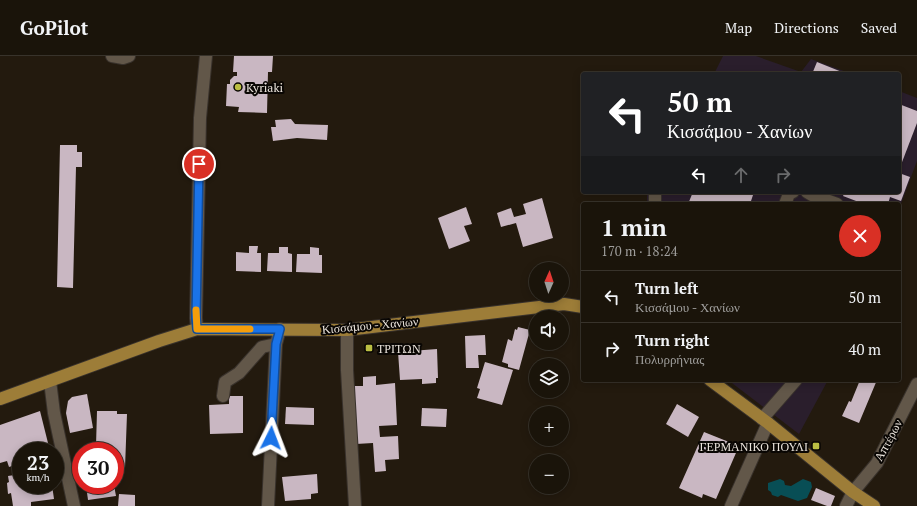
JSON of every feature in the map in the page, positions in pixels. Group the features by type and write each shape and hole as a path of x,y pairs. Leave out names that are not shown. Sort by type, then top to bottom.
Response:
{"main road":[{"name":"Κισσάμου - Χανίων","path":"0,399 159,341 197,329 347,330 564,304 581,307"},
{"path":"715,382 853,492 874,506"}],"street":[{"path":"112,56 123,58 129,56"},
{"path":"197,329 200,118 206,56"},
{"path":"810,194 831,202"},
{"path":"268,506 276,344 280,329"},
{"path":"347,330 347,370 355,506"},
{"path":"223,396 224,382 239,373 262,347 276,344"},
{"path":"50,381 54,413 74,506"},
{"path":"731,506 765,421 794,382"},
{"name":"Απτέρων","path":"846,506 853,492 877,463 917,384"}],"shaded area":[{"path":"723,56 756,56 801,72 715,72"},
{"path":"811,59 847,72 801,72"},
{"path":"901,92 917,98 917,161 901,204 901,202 647,202 647,194 901,194"},
{"path":"731,382 827,382 799,434"}],"water":[{"path":"780,479 784,481 785,485 791,486 803,479 811,482 812,487 807,498 798,501 781,495 778,497 772,495 768,490 768,483"}],"building":[{"path":"234,56 273,56 272,72 268,72 267,113 238,112 239,107 226,106 227,84 230,84 230,80 234,76 237,76 237,72 233,72"},
{"path":"817,62 842,72 813,72"},
{"path":"901,105 917,111 917,123 901,165"},
{"path":"291,119 295,124 328,125 327,140 297,138 273,141 271,127 276,127 275,120"},
{"path":"60,145 77,145 77,152 82,152 82,167 76,167 73,288 57,287"},
{"path":"901,174 910,177 901,201 890,197 889,202 859,202 843,196 844,194 901,194"},
{"path":"692,194 753,194 751,202 689,202"},
{"path":"542,198 553,238 523,247 516,223 501,227 497,213 511,208 514,217 526,214 523,204"},
{"path":"466,207 472,224 464,226 470,241 449,249 438,218"},
{"path":"249,246 258,246 257,253 261,253 261,272 236,271 236,252 249,253"},
{"path":"279,247 288,247 288,253 292,254 292,272 267,271 268,253 279,253"},
{"path":"310,247 319,248 319,255 322,255 322,273 296,272 297,254 310,254"},
{"path":"518,327 529,330 519,370 508,367 508,364 502,362 508,339 512,341 515,329 517,330"},
{"path":"485,335 486,355 478,355 479,368 466,368 465,336"},
{"path":"437,349 438,378 436,378 436,383 422,384 422,379 400,380 398,352"},
{"path":"485,362 513,370 502,405 477,398 480,389 477,388"},
{"path":"376,376 376,385 395,383 397,425 379,426 380,437 398,436 399,459 385,460 386,471 375,472 373,443 356,444 352,386 363,386 363,377"},
{"path":"859,382 876,382 859,423 842,416 849,401 851,402"},
{"path":"87,394 93,428 70,433 66,413 68,401 72,397"},
{"path":"229,396 243,396 243,433 210,434 209,405 229,404"},
{"path":"677,404 699,417 688,437 666,424"},
{"path":"286,407 314,408 314,425 285,424"},
{"path":"422,408 447,409 446,427 421,426"},
{"path":"40,411 48,442 12,442 12,466 9,467 7,461 0,463 0,425"},
{"path":"97,411 117,411 117,414 127,414 125,468 124,442 96,442"},
{"path":"704,432 739,446 716,499 703,494 702,498 679,488"},
{"path":"317,474 318,493 311,494 311,499 285,501 282,477"},
{"path":"12,475 12,494 53,494 54,499 31,502 31,506 13,506 11,493 8,494 8,476"},
{"path":"816,488 835,496 831,506 811,500"},
{"path":"87,494 116,494 116,496 88,500"},
{"path":"119,494 135,495 135,506 118,506"}],"slow traffic":[{"path":"196,310 197,329 250,329"}],"place":[{"name":"Kyriaki","path":"238,87"},
{"name":"ΤΡΙΤΩΝ","path":"369,348"},
{"name":"ΓΕΡΜΑΝΙΚΟ ΠΟΥΛΙ","path":"816,446"}],"route":[{"path":"199,164 197,329 280,329 276,344 271,438"}]}
